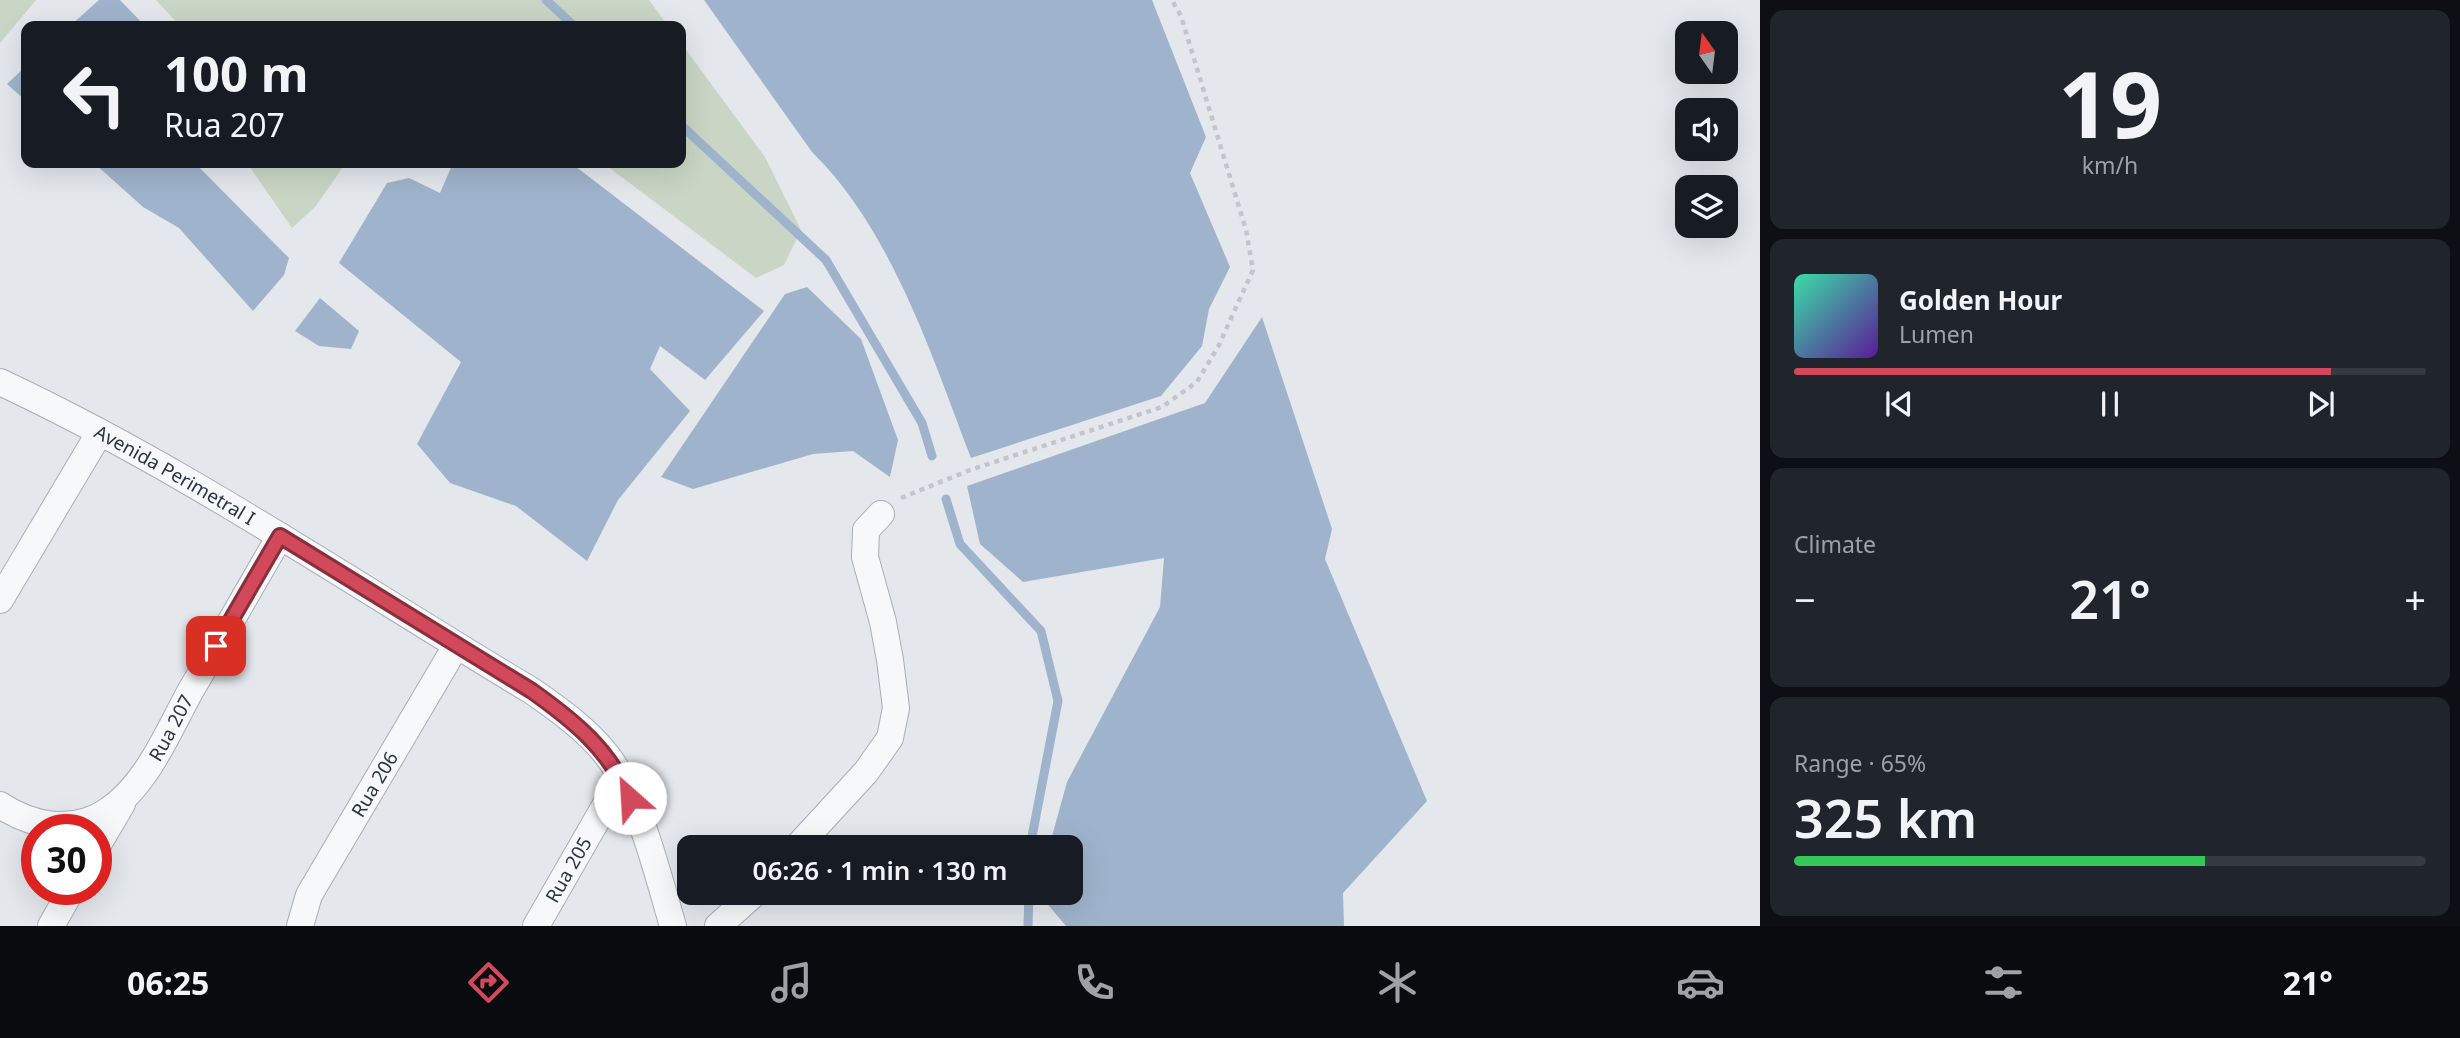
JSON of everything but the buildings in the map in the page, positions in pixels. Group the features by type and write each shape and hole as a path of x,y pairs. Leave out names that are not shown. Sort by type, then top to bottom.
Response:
{"street":[{"name":"Avenida Perimetral I","path":"0,382 100,432 280,536 532,691 561,712 606,754 621,778 650,849 673,926"},
{"path":"0,600 100,432"},
{"path":"808,835 866,772 890,738 896,708 890,660 883,622 865,557 866,530 881,514"},
{"name":"Rua 207","path":"0,805 27,820 46,825 69,825 104,813 125,797 153,757 280,536"},
{"name":"Rua 206","path":"299,924 309,895 456,646"},
{"name":"Rua 205","path":"536,926 621,778"},
{"path":"112,820 125,797"},
{"path":"51,926 63,905"},
{"path":"718,926 741,905"}],"path":[{"path":"881,514 904,495 970,470 1163,407 1197,382 1219,345 1253,270 1246,230 1181,16 1172,0"}],"green space":[{"path":"0,0 36,0 0,43"},
{"path":"156,0 649,0 664,21 175,21"},
{"path":"686,50 765,157 801,230 784,265 756,278 610,168 686,168"},
{"path":"250,168 342,168 315,207 292,228"}],"water":[{"path":"99,0 120,0 140,21 76,21"},
{"path":"704,0 1152,0 1206,137 1190,173 1230,267 1209,309 1202,346 1161,396 971,458 906,296 865,218 840,183 812,152"},
{"path":"21,71 21,97 7,84"},
{"path":"100,168 200,168 289,258 284,275 253,311 179,228 143,207"},
{"path":"451,168 578,168 764,311 705,380 660,346 650,369 690,411 618,500 587,561 516,506 450,483 417,444 461,362 339,263 387,183 409,178 440,193"},
{"path":"807,287 861,339 898,440 890,477 853,451 813,454 693,489 661,477 785,294"},
{"path":"320,298 359,331 351,349 319,346 295,331"},
{"path":"1262,317 1332,529 1325,559 1427,801 1343,893 1344,926 1066,926 1048,905 1083,905 1083,835 1052,835 1067,782 1160,607 1164,558 1023,582 980,544 967,486 1205,403"}],"waterway":[{"path":"546,0 569,21"},
{"path":"686,130 826,260 922,423 932,456"},
{"path":"946,499 960,544 1041,631 1058,701 1032,835"},
{"path":"1028,926 1029,905"}],"route":[{"path":"216,646 280,536 532,691 561,712 606,754 630,798"}]}
